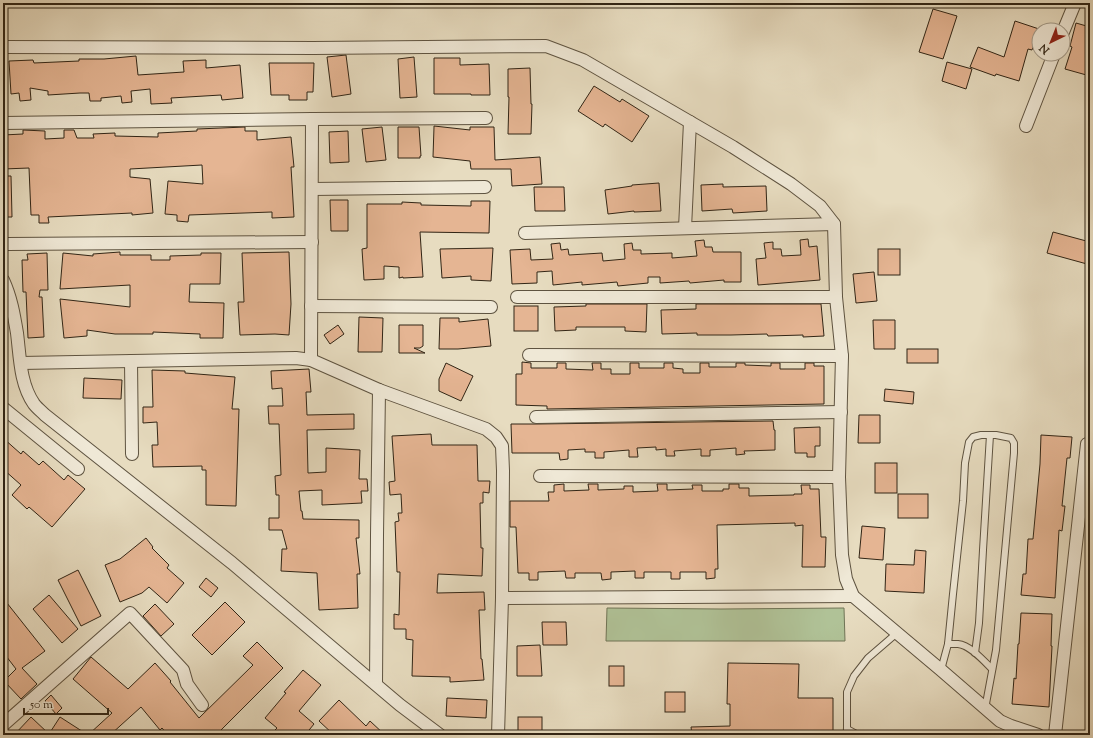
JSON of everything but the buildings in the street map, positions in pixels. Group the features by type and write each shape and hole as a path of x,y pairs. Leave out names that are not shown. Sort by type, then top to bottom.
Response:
{"street":[{"path":"1067,22 1076,3"},
{"path":"3,47 321,48 546,46 583,60 733,147 791,184 820,206 834,224 836,297 842,356 840,477 842,555 846,579 853,596 1000,721 1038,735"},
{"path":"1026,126 1051,62"},
{"path":"3,124 486,118"},
{"path":"311,360 312,119"},
{"path":"685,228 690,122"},
{"path":"312,189 485,187"},
{"path":"525,233 834,224"},
{"path":"6,244 312,242"},
{"path":"3,280 9,293 27,390 35,405 45,415 232,563 400,705 440,735"},
{"path":"517,297 836,297"},
{"path":"311,306 491,306"},
{"path":"529,355 842,356"},
{"path":"21,363 296,358 311,360 379,390 486,429 496,437 502,446 503,471 502,598 498,735"},
{"path":"131,361 132,454"},
{"path":"376,684 376,535 379,390"},
{"path":"536,417 841,412"},
{"path":"5,413 78,469"},
{"path":"1055,735 1086,444"},
{"path":"540,476 840,477"},
{"path":"502,598 853,596"},
{"path":"3,725 130,613 182,670 187,684 202,705"}],"lane":[{"path":"941,670 948,644 952,594 963,502 965,463 969,442 973,437 980,435 1011,438 1014,443 1004,574 996,650 985,709"},
{"path":"975,653 979,624 982,550 990,435"},
{"path":"858,735 847,732 847,692 854,676 868,658 897,633"},
{"path":"948,644 960,644 975,653 992,669"}],"green space":[{"path":"607,608 844,608 845,641 606,641"}]}
